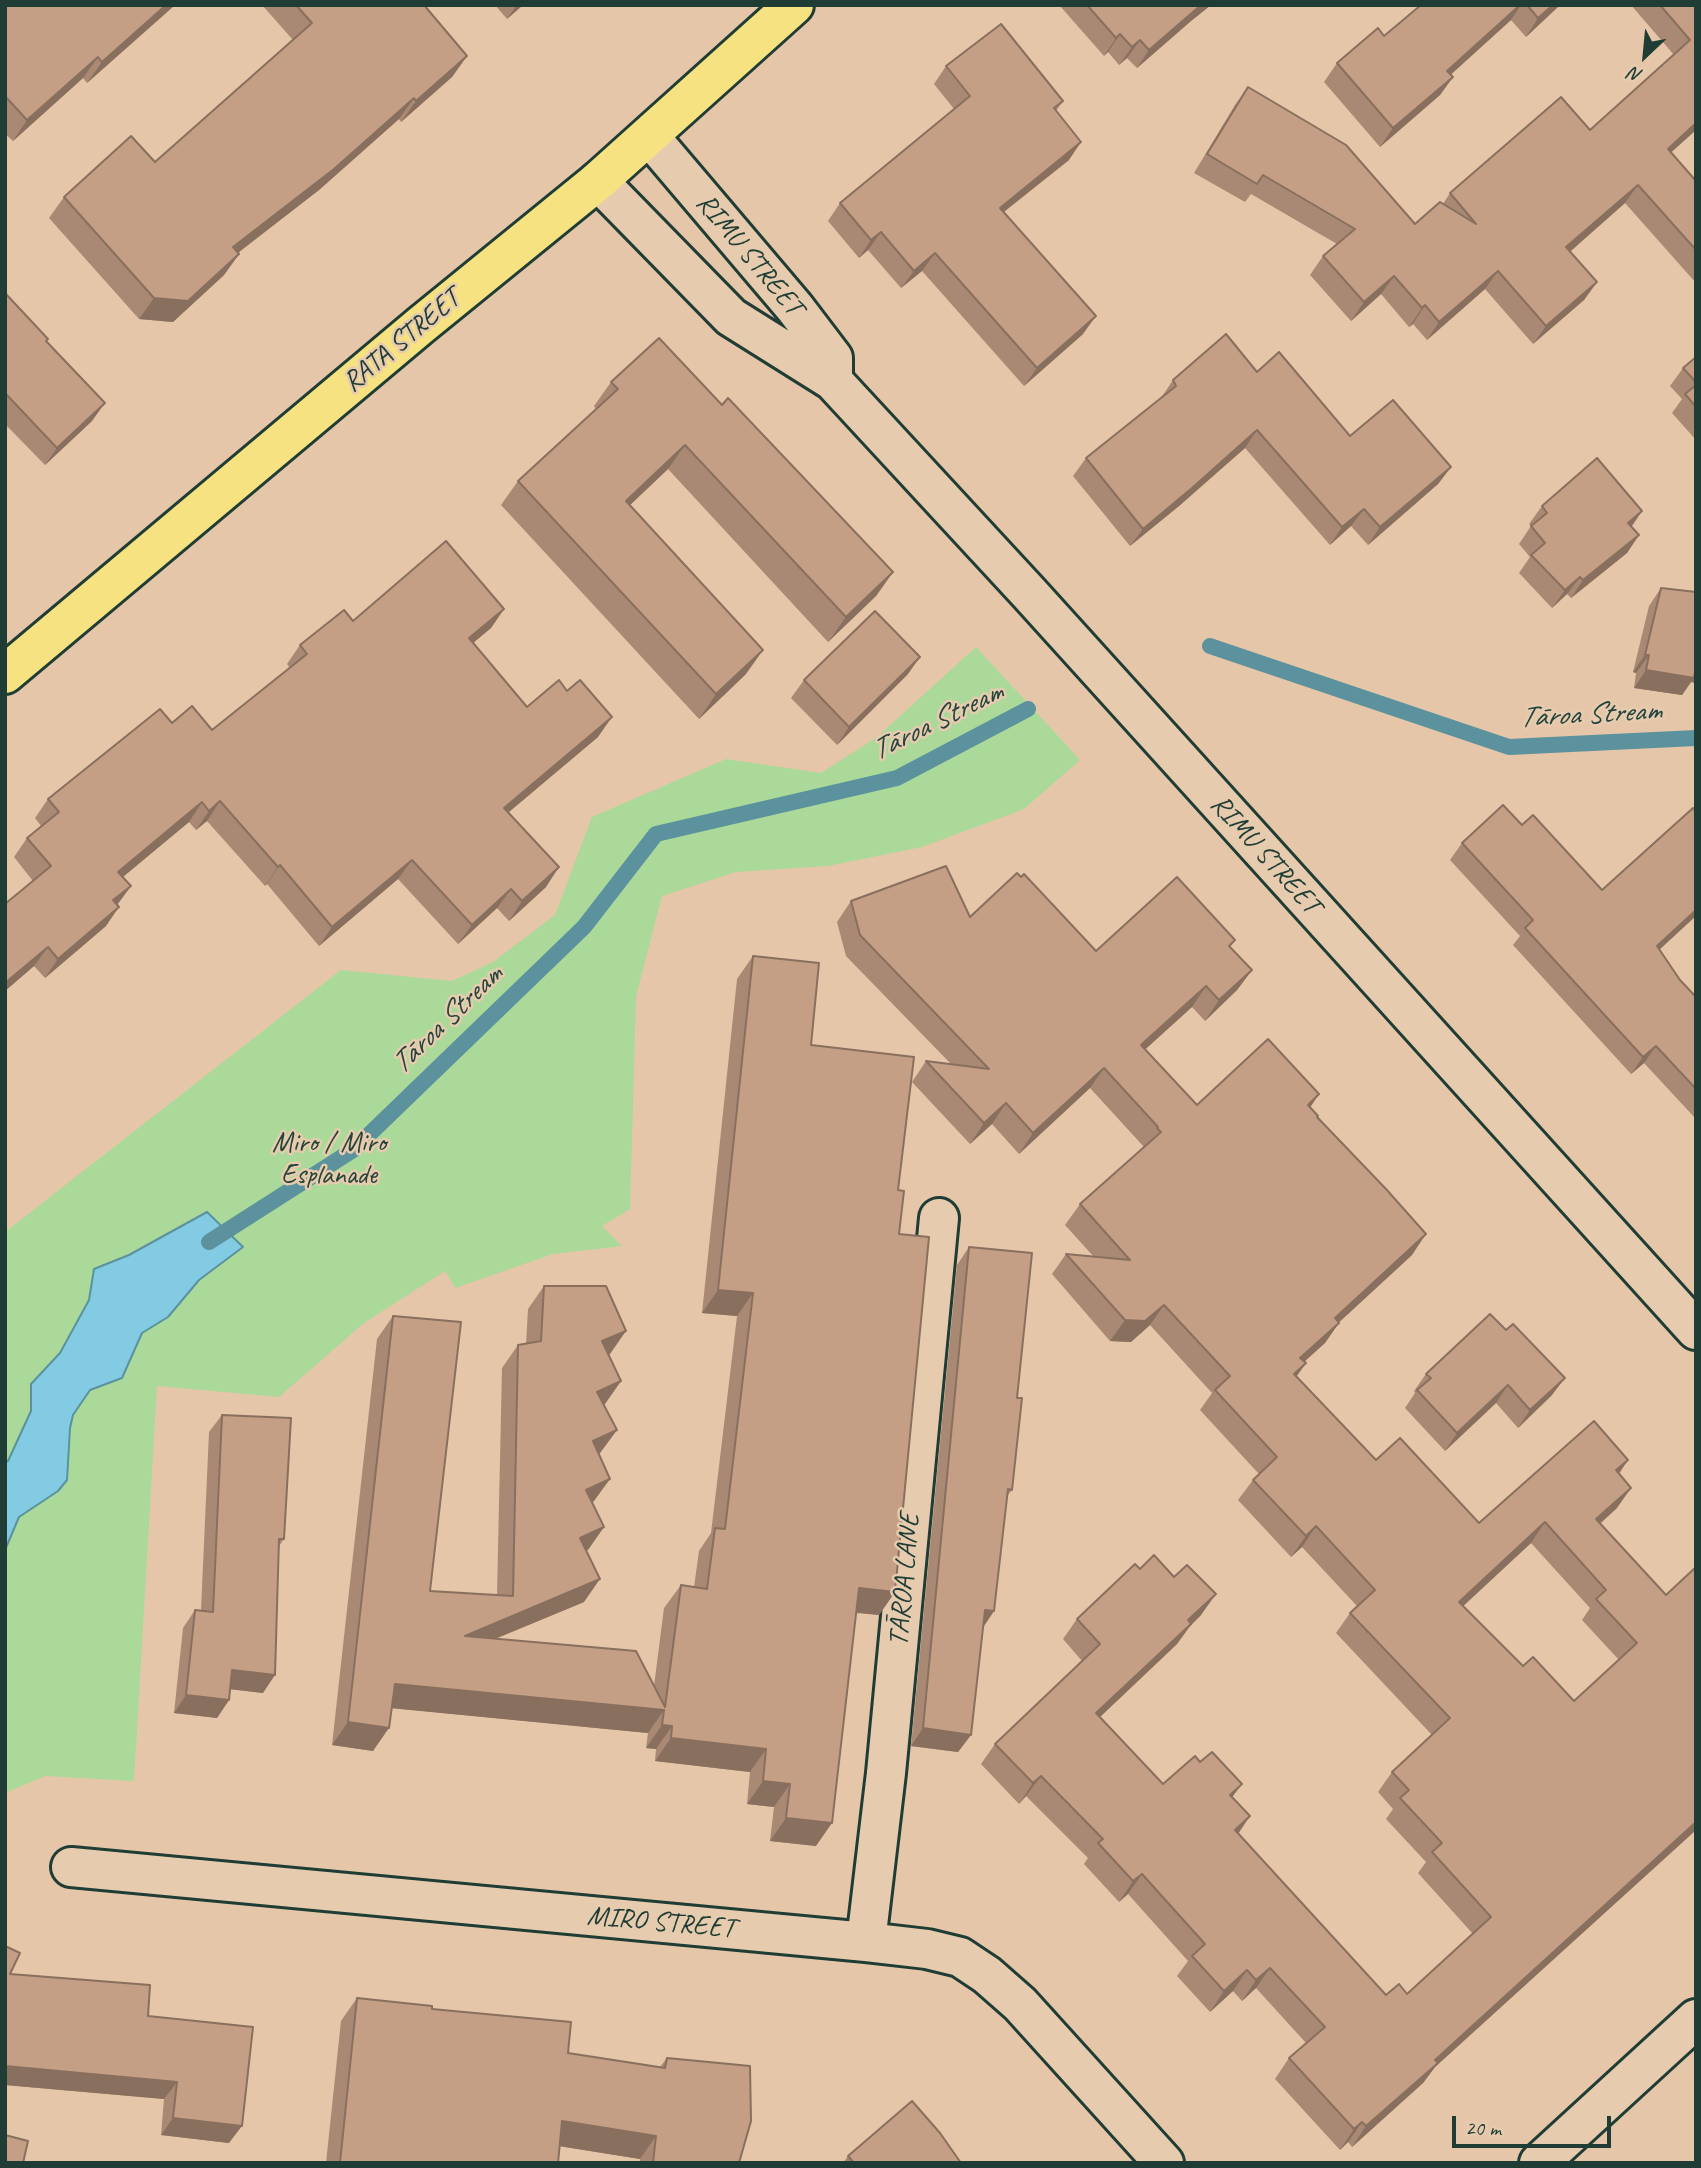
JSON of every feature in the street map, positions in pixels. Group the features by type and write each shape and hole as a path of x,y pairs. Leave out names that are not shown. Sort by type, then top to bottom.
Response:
{"main road":[{"name":"RATA STREET","path":"5,674 421,325 598,181 794,5"}],"street":[{"name":"RIMU STREET","path":"649,136 833,358 833,381"},
{"name":"RIMU STREET","path":"598,181 731,317 833,381 1029,593 1696,1330"},
{"name":"TĀROA LANE","path":"866,1942 888,1759 939,1218"},
{"name":"MIRO STREET","path":"71,1867 866,1942 928,1949 960,1957 987,1975 1020,2004 1164,2163"},
{"path":"1539,2163 1696,2019"}],"green space":[{"name":"Miro / Miro Esplanade","path":"976,647 1080,760 1024,809 922,847 828,866 736,872 662,896 636,996 630,1209 602,1226 622,1246 553,1254 455,1288 445,1271 364,1323 279,1397 157,1386 134,1781 45,1776 5,1793 5,1232 341,970 452,981 493,962 555,915 592,817 726,759 821,773 877,737"}],"water":[{"path":"207,1212 243,1247 199,1280 168,1317 142,1333 122,1378 90,1390 73,1415 67,1480 58,1491 19,1517 5,1550 5,1462 8,1461 31,1411 31,1384 60,1353 89,1300 94,1269 129,1255"}],"building":[{"path":"5,5 166,5 102,62 98,57 27,120 5,96"},
{"path":"296,5 424,5 467,56 416,101 414,98 334,169 233,247 239,254 188,301 154,298 64,197 131,136 155,162 312,23"},
{"path":"1087,5 1201,5 1149,50 1140,40 1132,47 1120,34 1116,38"},
{"path":"1421,5 1520,5 1447,71 1453,77 1393,128 1337,63 1378,28 1384,36"},
{"path":"1527,5 1553,5 1538,18"},
{"path":"1660,5 1696,5 1696,123 1668,149 1696,181 1696,250 1638,185 1566,247 1597,282 1546,326 1498,271 1439,322 1425,305 1422,308 1394,276 1364,302 1323,256 1355,229 1263,175 1257,184 1207,154 1248,87 1346,145 1415,224 1440,202 1476,224 1450,193 1561,97 1590,130 1690,40"},
{"path":"1001,24 1063,101 1054,108 1081,142 1000,208 1096,316 1037,368 935,253 914,271 881,232 871,240 840,203 970,96 946,66"},
{"path":"5,293 105,403 57,448 5,393"},
{"path":"1226,334 1257,372 1279,352 1350,436 1393,400 1451,467 1380,527 1364,509 1342,527 1257,430 1143,529 1086,458 1176,386 1173,380"},
{"path":"659,338 722,405 728,398 893,572 846,617 685,445 626,501 763,650 716,694 518,481 618,389 611,382"},
{"path":"1696,357 1696,382 1683,368"},
{"path":"1696,385 1696,407 1685,394"},
{"path":"1597,458 1642,511 1628,523 1639,535 1583,580 1580,577 1565,590 1531,555 1545,543 1531,526 1547,513 1542,506"},
{"path":"446,541 504,609 469,638 527,707 559,680 567,691 580,680 612,717 504,808 559,867 522,901 511,889 472,925 412,860 332,927 280,865 278,867 220,801 209,811 202,802 118,872 131,886 113,900 119,907 58,959 48,947 5,983 5,904 51,866 27,838 59,812 48,799 160,709 172,723 192,706 212,730 307,654 300,645 344,610 353,621"},
{"path":"1661,588 1696,592 1694,678 1646,670 1649,655 1645,655"},
{"path":"875,611 920,657 849,727 804,680"},
{"path":"1503,805 1522,825 1533,815 1602,890 1693,808 1696,812 1696,910 1657,946 1680,980 1696,997 1696,1089 1656,1046 1643,1057 1525,928 1533,920 1462,843"},
{"path":"946,866 970,917 1017,873 1021,877 1024,874 1096,951 1177,877 1235,940 1229,946 1252,970 1219,1000 1206,986 1141,1045 1197,1105 1268,1039 1319,1094 1308,1105 1317,1117 1426,1234 1335,1318 1339,1323 1300,1358 1306,1363 1294,1374 1376,1460 1400,1438 1479,1523 1594,1421 1628,1460 1616,1470 1631,1488 1596,1519 1666,1595 1696,1567 1696,1822 1435,2060 1438,2063 1366,2126 1362,2122 1354,2129 1289,2058 1325,2027 1270,1968 1256,1980 1247,1970 1224,1991 1192,1956 1205,1944 1142,1874 1133,1881 1098,1843 1103,1839 1041,1776 1033,1783 995,1744 1100,1644 1077,1619 1135,1564 1140,1569 1154,1555 1174,1577 1187,1565 1216,1594 1188,1620 1191,1624 1096,1713 1163,1784 1195,1756 1200,1762 1212,1752 1242,1784 1230,1795 1250,1816 1235,1830 1386,1995 1399,1984 1407,1994 1491,1917 1432,1852 1442,1843 1400,1798 1409,1790 1392,1772 1450,1718 1350,1613 1375,1590 1316,1526 1306,1536 1253,1480 1277,1457 1215,1390 1230,1376 1164,1305 1145,1321 1125,1320 1066,1254 1130,1260 1080,1204 1161,1132 1158,1127 1104,1068 1033,1133 1006,1103 984,1123 926,1061 989,1069 860,935 851,901","holes":["1545,1522 1606,1590 1596,1599 1637,1643 1574,1701 1533,1657 1523,1666 1459,1602"]},
{"path":"753,956 819,963 811,1045 914,1057 898,1190 904,1191 899,1234 929,1237 895,1592 859,1588 832,1823 786,1818 790,1784 763,1781 766,1749 671,1738 672,1726 662,1725 664,1710 395,1684 389,1728 348,1722 393,1316 461,1322 430,1591 513,1596 518,1345 541,1341 544,1286 606,1286 626,1331 602,1341 621,1381 597,1392 617,1430 593,1441 610,1479 586,1490 604,1527 580,1538 600,1579 465,1636 636,1651 665,1707 681,1585 707,1589 715,1528 725,1529 753,1293 718,1290"},
{"path":"969,1247 1032,1253 1017,1398 1022,1398 1012,1490 1008,1489 994,1611 985,1610 971,1735 923,1728"},
{"path":"1490,1314 1506,1330 1513,1324 1565,1378 1530,1410 1508,1385 1457,1433 1417,1390 1431,1378 1426,1374"},
{"path":"222,1415 291,1418 284,1539 279,1539 275,1675 232,1670 229,1700 186,1695 195,1610 213,1612"},
{"path":"5,1946 20,1953 10,1974 150,1985 148,2016 253,2027 242,2126 173,2118 177,2082 5,2066"},
{"path":"357,1998 432,2006 432,2009 571,2022 568,2053 665,2068 667,2058 750,2066 751,2121 739,2163 653,2163 656,2136 562,2121 558,2163 340,2163"},
{"path":"912,2101 940,2133 961,2163 854,2163 848,2156"},
{"path":"5,2135 28,2141 23,2163 5,2163"}],"waterway":[{"name":"Tāroa Stream","path":"1210,646 1509,747 1696,738"},
{"name":"Tāroa Stream","path":"209,1242 353,1150 584,927 656,834 897,778 1028,709"}]}
